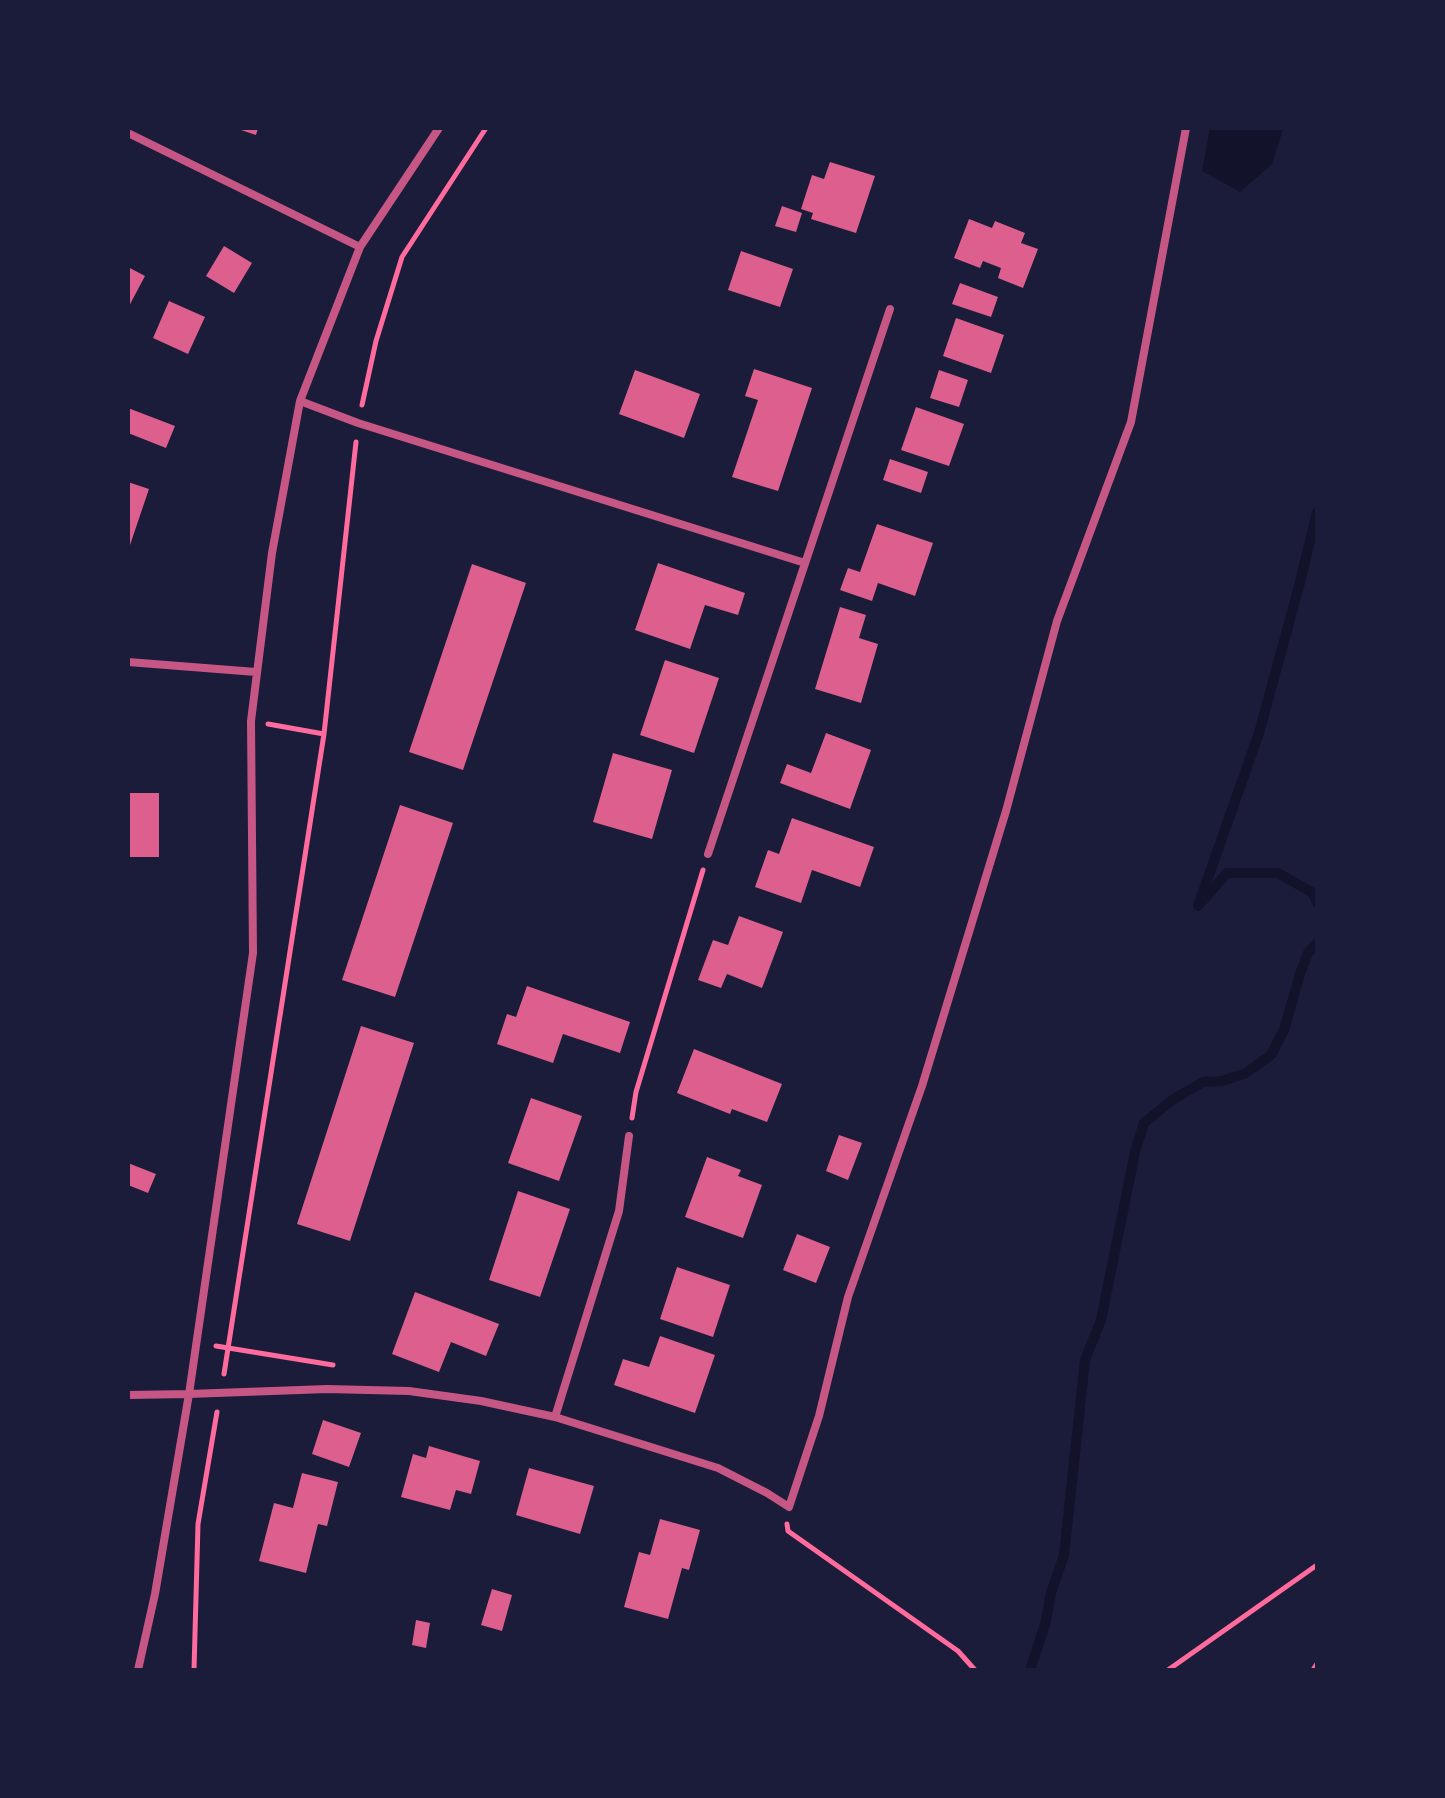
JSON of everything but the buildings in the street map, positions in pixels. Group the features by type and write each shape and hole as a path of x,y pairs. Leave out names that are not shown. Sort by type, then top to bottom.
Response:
{"street":[{"path":"138,1670 155,1594 189,1394 253,953 251,721 272,553 300,401 360,247 439,128"},
{"path":"128,1395 327,1389 409,1391 481,1401 555,1417 718,1468 789,1507 819,1416 848,1297 922,1086 1006,811 1057,621 1131,422 1186,128"},
{"path":"128,133 360,247"},
{"path":"708,854 890,309"},
{"path":"300,401 358,423 805,563"},
{"path":"128,662 256,672"},
{"path":"555,1417 619,1211 629,1136"}],"path":[{"path":"194,1670 198,1524 222,1393 324,734 358,423 376,341 402,257 486,128"},
{"path":"251,721 324,734"},
{"path":"629,1136 636,1092 708,854"},
{"path":"228,1347 333,1365"},
{"path":"217,1413 230,1411"},
{"path":"788,1531 789,1507"},
{"path":"779,1524 958,1651 975,1670"},
{"path":"1168,1670 1317,1565"},
{"path":"1313,1670 1317,1664"}],"shaded area":[{"path":"1210,128 1317,128 1283,129 1272,164 1240,192 1202,171"}],"waterway":[{"path":"1317,512 1259,733 1198,906 1227,873 1278,873 1313,893 1317,903"},
{"path":"1030,1670 1064,1555 1085,1360 1101,1320 1135,1152 1144,1123 1172,1100 1203,1082 1222,1081 1246,1073 1271,1055 1284,1030 1308,953 1317,943"}]}
